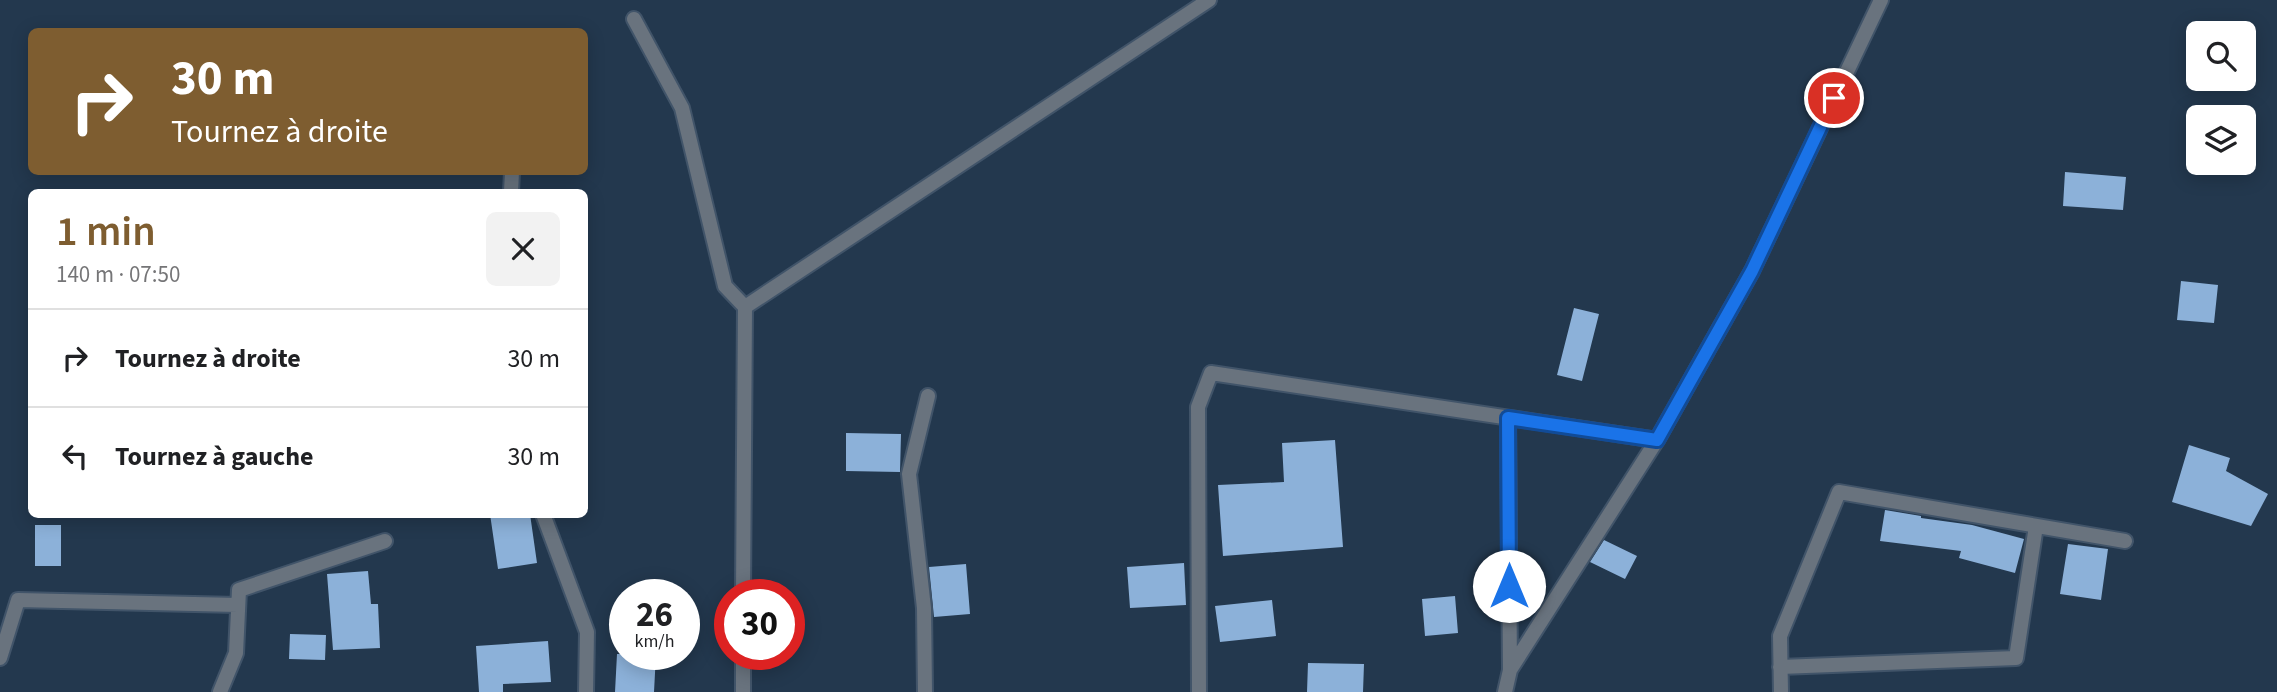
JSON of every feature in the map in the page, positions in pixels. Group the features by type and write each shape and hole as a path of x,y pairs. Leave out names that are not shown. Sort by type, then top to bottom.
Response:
{"street":[{"path":"744,307 1209,0"},
{"path":"1510,670 1657,440 1752,271 1881,0"},
{"path":"635,19 682,108 725,286 744,307 743,579"},
{"path":"1199,692 1198,407 1211,373 1657,440"},
{"path":"925,692 924,608 909,474 928,396"},
{"path":"1505,692 1510,670 1508,418"},
{"path":"1781,692 1780,636 1839,492 2125,541"},
{"path":"544,518 587,632 586,692"},
{"path":"1780,667 2016,658 2036,526"},
{"path":"220,692 236,653 239,590 385,541"},
{"path":"0,658 18,600 238,605"},
{"path":"743,670 743,692"}],"building":[{"path":"2065,172 2126,177 2123,210 2063,206"},
{"path":"2181,281 2218,285 2214,323 2177,320"},
{"path":"1574,308 1599,314 1582,381 1557,375"},
{"path":"846,433 901,434 900,472 846,471"},
{"path":"1335,440 1343,547 1223,556 1218,485 1284,482 1282,443"},
{"path":"2189,445 2230,458 2226,471 2268,494 2251,526 2172,502"},
{"path":"1885,510 1972,525 2024,539 2015,573 1959,558 1961,551 1880,541"},
{"path":"491,518 531,518 537,563 498,569"},
{"path":"35,525 61,525 61,566 35,566"},
{"path":"1604,540 1637,556 1625,579 1590,562"},
{"path":"2068,544 2108,549 2101,600 2060,594"},
{"path":"1184,563 1186,605 1130,608 1127,567"},
{"path":"966,564 970,614 934,617 929,567"},
{"path":"368,571 371,604 378,604 380,648 333,650 327,574"},
{"path":"1455,596 1458,633 1425,636 1422,599"},
{"path":"1272,600 1276,636 1220,642 1215,606"},
{"path":"290,634 326,635 325,660 289,659"},
{"path":"548,641 551,682 503,684 503,692 479,692 476,646"},
{"path":"1308,663 1364,664 1363,692 1307,692"},
{"path":"616,670 655,670 654,692 615,692"}],"route":[{"path":"1509,586 1508,418 1657,440 1752,271 1834,98"}]}
